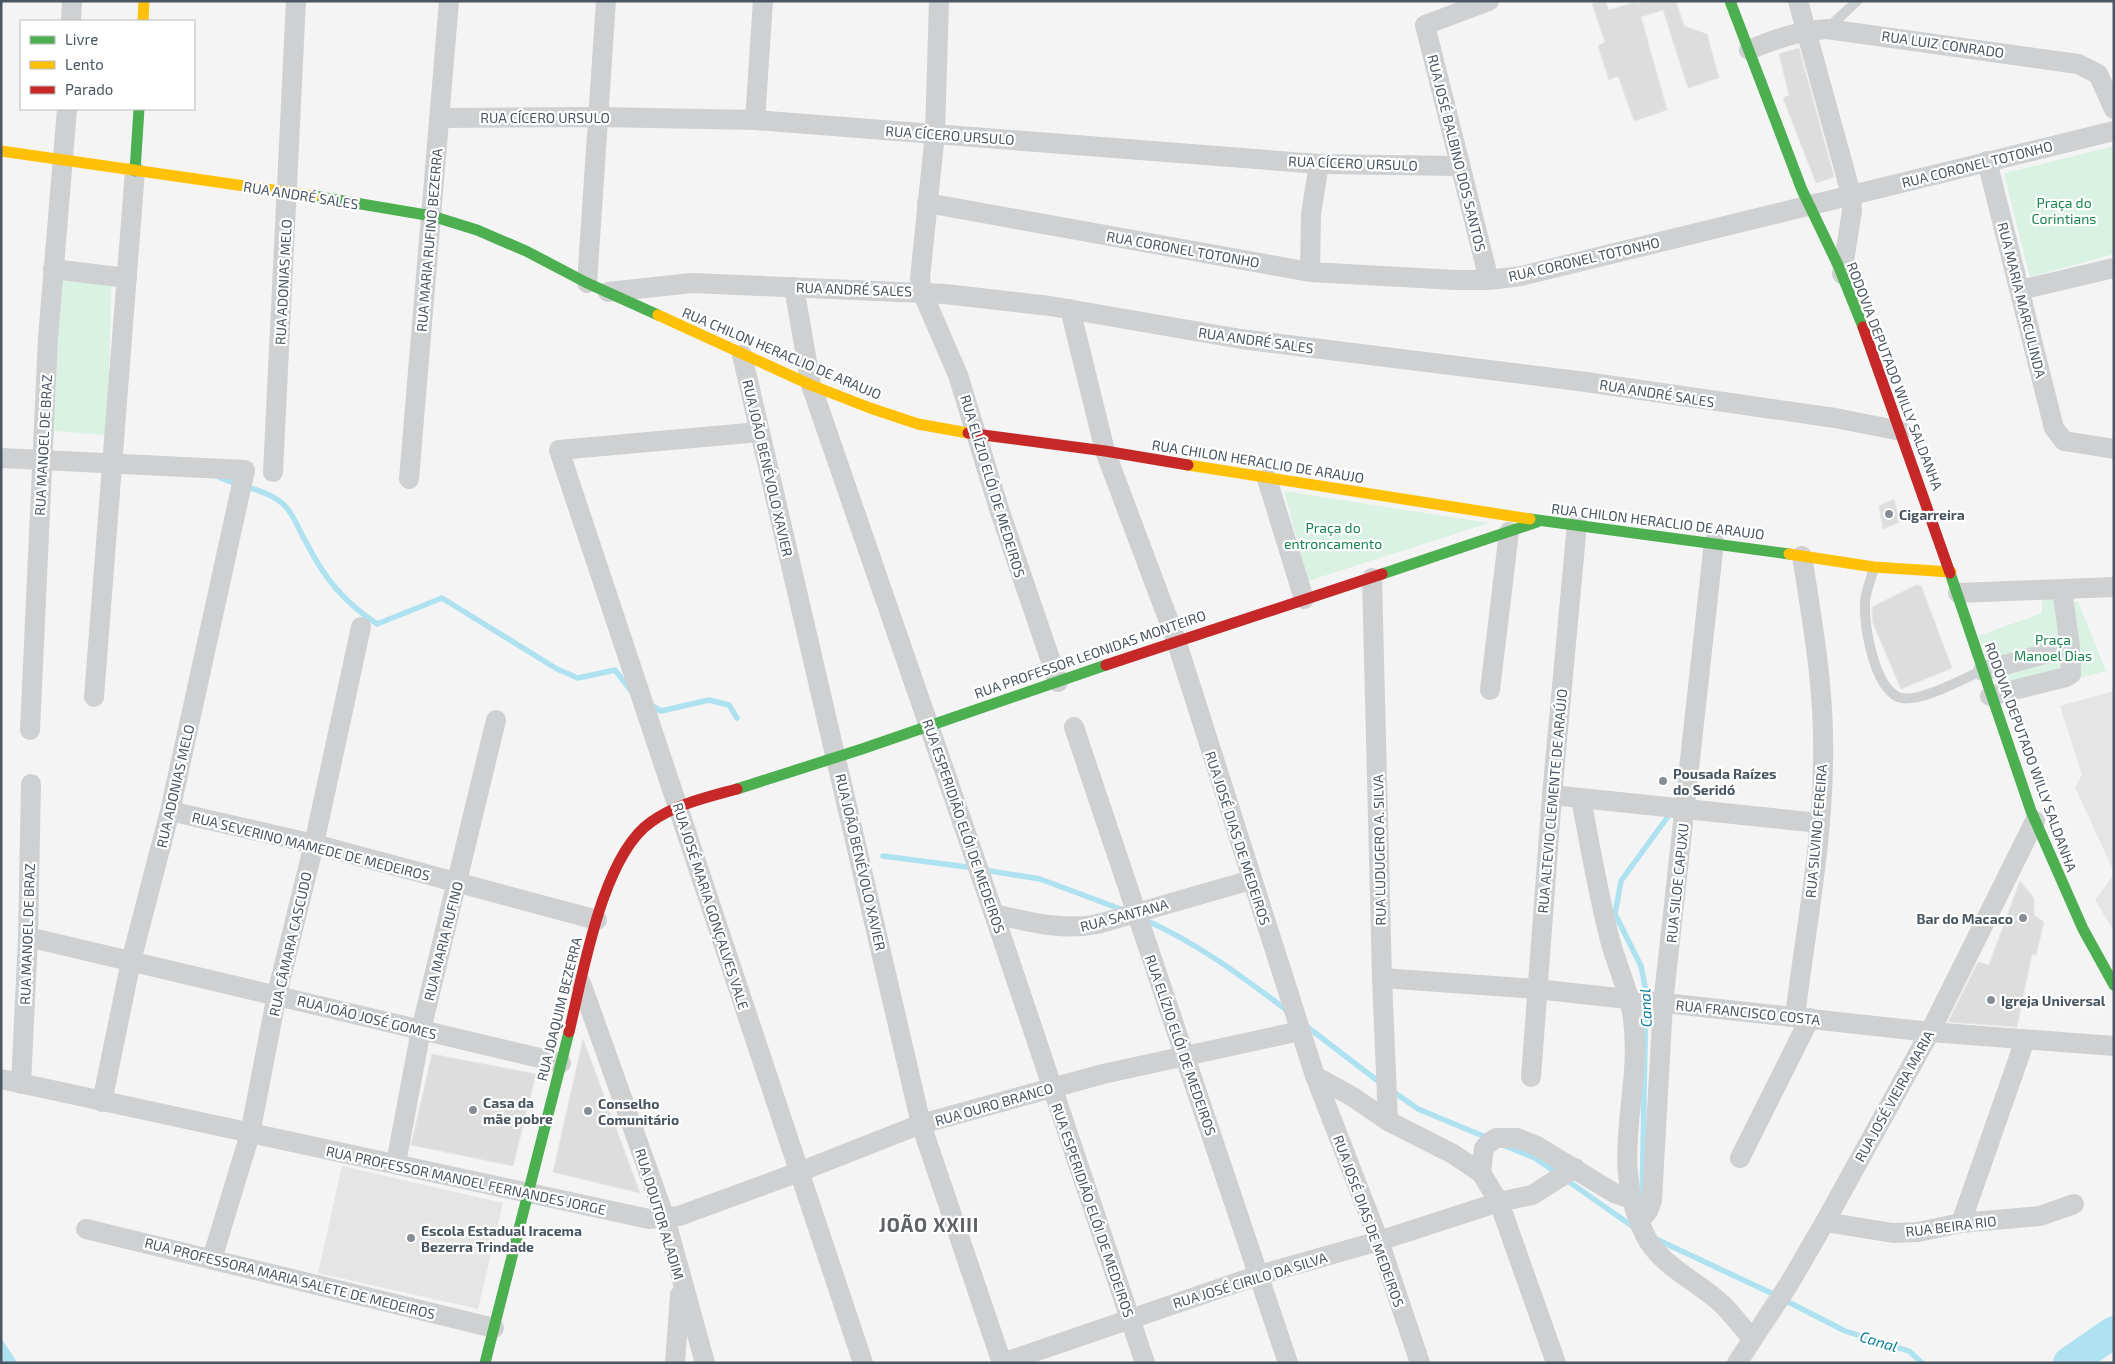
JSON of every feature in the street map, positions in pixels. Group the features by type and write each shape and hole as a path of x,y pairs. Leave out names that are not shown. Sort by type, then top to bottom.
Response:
{"main road":[{"path":"143,20 144,1"},
{"name":"RODOVIA DEPUTADO WILLY SALDANHA","path":"1730,1 1774,121 1808,205 1842,274 1901,431 1951,572 1990,696 2036,821 2067,900 2087,941 2114,985"},
{"path":"136,171 139,110"},
{"name":"RUA ANDRÉ SALES","path":"1,151 287,192 432,216 476,230 526,251 588,283"},
{"name":"RUA CHILON HERACLIO DE ARAUJO","path":"588,283 811,385 918,424 977,435 1105,451 1267,479 1541,521 1714,542 1874,567 1951,572"},
{"name":"RUA PROFESSOR LEONIDAS MONTEIRO","path":"651,822 678,807 836,758 929,724 1058,682 1176,640 1372,578 1541,521"},
{"name":"RUA JOAQUIM BEZERRA","path":"485,1363 597,920 617,859 633,837 651,822"}],"street":[{"path":"71,20 72,1"},
{"name":"RUA ADONIAS MELO","path":"273,472 296,1"},
{"name":"RUA MARIA RUFINO BEZERRA","path":"409,479 449,1"},
{"path":"588,283 606,1"},
{"path":"755,120 763,1"},
{"path":"922,292 920,278 935,133 940,1"},
{"name":"RUA JOSÉ BALBINO DOS SANTOS","path":"1489,1 1425,25 1489,280"},
{"path":"1798,1 1851,194 1852,211 1842,274"},
{"name":"RUA LUIZ CONRADO","path":"1749,50 1780,37 1805,31 1827,29 2078,64 2098,74 2114,109"},
{"name":"RUA MANOEL DE BRAZ","path":"30,730 53,269 64,161 67,110"},
{"name":"RUA CÍCERO URSULO","path":"439,118 600,117 755,120 1319,164 1459,166"},
{"name":"RUA CORONEL TOTONHO","path":"927,203 1310,272 1489,280 1521,276 2114,131"},
{"name":"RUA MARIA MARCULINDA","path":"1987,161 2054,428 2064,441 2114,449"},
{"path":"1310,272 1311,214 1319,164"},
{"path":"94,697 136,171"},
{"path":"2020,290 2114,268"},
{"path":"53,269 127,278"},
{"name":"RUA ANDRÉ SALES","path":"608,292 692,283 922,292 1070,309 1241,339 1586,382 1836,418 1901,431"},
{"name":"RUA ESPERIDIÃO ELÓI DE MEDEIROS","path":"794,287 811,385 994,914 1145,1363"},
{"name":"RUA ELÍZIO ELÓI DE MEDEIROS","path":"922,292 958,375 1026,593 1058,682"},
{"name":"RUA JOSÉ DIAS DE MEDEIROS","path":"1070,309 1105,451 1176,640 1315,1076 1379,1241 1420,1363"},
{"name":"RUA JOÃO BENÉVOLO XAVIER","path":"742,354 921,1124 1002,1363"},
{"name":"RUA JOSÉ MARIA GONÇALVES VALE","path":"759,432 560,450 863,1363"},
{"path":"1,458 113,464"},
{"name":"RUA ADONIAS MELO","path":"102,1102 131,962 170,811 245,470 113,464"},
{"path":"1267,479 1304,599"},
{"name":"RUA ALTEVIO CLEMENTE DE ARAÚJO","path":"1531,1077 1536,989 1552,795 1577,524"},
{"path":"1490,690 1509,532"},
{"name":"RUA SILOE CAPUXU","path":"1639,1222 1648,1211 1652,1200 1663,1004 1714,542"},
{"name":"RUA SILVINO FEREIRA","path":"1740,1158 1802,1017 1823,764 1819,664 1802,556"},
{"name":"RUA LUDUGERO A. SILVA","path":"1372,578 1382,978 1388,1121"},
{"path":"1958,593 2114,587"},
{"path":"1990,696 2069,676 2072,670 2062,589"},
{"name":"RUA CÂMARA CASCUDO","path":"212,1259 250,1134 277,994 314,844 361,627"},
{"path":"1982,671 2070,647"},
{"name":"RUA MARIA RUFINO","path":"396,1163 421,1030 496,720"},
{"name":"RUA ELÍZIO ELÓI DE MEDEIROS","path":"1074,727 1288,1363"},
{"name":"RUA MANOEL DE BRAZ","path":"21,1084 28,937 32,784"},
{"path":"1552,795 1819,823"},
{"path":"1581,799 1601,903 1630,1001 1634,1046 1625,1147 1626,1174 1639,1222 1645,1237 1655,1250 1723,1306 1753,1340"},
{"name":"RUA SEVERINO MAMEDE DE MEDEIROS","path":"170,811 314,844 597,920"},
{"name":"RUA JOSÉ VIEIRA MARIA","path":"1739,1362 1825,1222 1930,1032 2036,821"},
{"name":"RUA SANTANA","path":"994,914 1058,928 1077,928 1098,924 1251,880"},
{"name":"RUA JOÃO JOSÉ GOMES","path":"28,937 561,1062"},
{"name":"RUA FRANCISCO COSTA","path":"1382,978 1536,989 1630,1001 1802,1017 1930,1032 2114,1046"},
{"name":"RUA DOUTOR ALADIM","path":"581,983 665,1218 705,1363"},
{"name":"RUA OURO BRANCO","path":"921,1124 1128,1068 1185,1058 1300,1031"},
{"path":"1961,1223 2025,1040"},
{"path":"1315,1076 1353,1097 1388,1121 1453,1154 1481,1173 1499,1202 1556,1363"},
{"name":"RUA PROFESSOR MANOEL FERNANDES JORGE","path":"1,1079 648,1219 679,1216 799,1172 921,1124"},
{"path":"1481,1173 1484,1148 1496,1138 1517,1138 1538,1146 1614,1193 1632,1199"},
{"name":"RUA JOSÉ CIRILO DA SILVA","path":"1002,1363 1259,1275 1379,1241 1499,1202 1532,1195 1574,1168"},
{"name":"RUA BEIRA RIO","path":"1825,1222 1893,1233 1918,1232 1961,1223 2040,1216 2074,1204"},
{"name":"RUA PROFESSORA MARIA SALETE DE MEDEIROS","path":"86,1229 494,1328"},
{"path":"675,1363 681,1279"}],"lane":[{"path":"1827,29 1856,1"},
{"path":"1874,567 1865,599 1865,628 1874,661 1886,687 1898,697 1912,698 1947,687 1982,671"}],"shaded area":[{"path":"2114,691 2114,872 2075,787 2082,775 2060,706"},
{"path":"2114,874 2114,931 2095,900"},
{"name":"Escola Estadual Iracema Bezerra Trindade","path":"342,1166 503,1203 478,1309 318,1273"}],"green space":[{"name":"Praça do Corintians","path":"2114,146 2114,254 2030,277 2004,173"},
{"path":"61,268 112,274 107,435 54,431"},
{"name":"Praça do entroncamento","path":"1284,491 1489,523 1308,581"},
{"name":"Praça Manoel Dias","path":"2042,595 2078,602 2106,671 2002,698 1978,636 2042,613"}],"water":[{"path":"1,1338 17,1362 18,1363 1,1363"}],"building":[{"path":"1605,1 1609,10 1636,2 1637,4 1649,1 1676,1 1684,26 1707,34 1719,78 1688,88 1663,10 1641,17 1667,110 1634,121 1618,76 1609,80 1598,46 1605,42 1592,4"},
{"path":"1799,48 1834,177 1816,183 1783,98 1789,95 1779,54"},
{"name":"Cigarreira","path":"1894,499 1900,522 1883,529 1879,506"},
{"path":"1916,585 1921,586 1952,668 1901,689 1873,623 1872,607"},
{"path":"2020,881 2034,898 2034,915 2044,922 2036,955 2032,954 2017,1027 1948,1022 1978,962 1989,965"},
{"name":"Conselho Comunitário","path":"583,1039 640,1193 553,1172"},
{"name":"Casa da mãe pobre","path":"432,1054 536,1074 513,1166 411,1145"}],"waterway":[{"path":"217,476 263,492 286,507 328,579 345,598 377,624 442,598 557,669 578,678 615,670 632,692"},
{"path":"649,704 661,711 709,700 729,705 737,718"},
{"name":"Canal","path":"1642,1203 1646,991 1641,966 1615,914 1621,881 1672,811"},
{"path":"883,856 975,868"},
{"path":"984,870 1040,879 1126,911"},
{"path":"1143,919 1200,949 1237,973 1289,1012"},
{"path":"1306,1026 1382,1084"},
{"path":"1391,1090 1418,1109 1488,1138"},
{"path":"1503,1145 1535,1158 1635,1228"},
{"name":"Canal","path":"1656,1239 1771,1293 1845,1331 1909,1351 1922,1363"},
{"path":"2069,1363 2114,1332"}],"traffic: fast":[{"path":"1730,1 1802,190 1838,265 1863,327"},
{"path":"135,171 139,110"},
{"path":"314,196 432,216 477,230 526,251 587,283 658,315"},
{"path":"1530,519 1789,554"},
{"path":"1382,574 1537,522"},
{"path":"1950,573 2031,811 2083,929 2114,985"},
{"path":"737,789 862,749 1106,665"},
{"path":"485,1363 569,1032"}],"traffic: slow":[{"path":"143,20 144,1"},
{"path":"1,151 314,196"},
{"path":"658,315 811,385 870,408 918,424 968,433"},
{"path":"1188,465 1530,519"},
{"path":"1789,554 1874,567 1951,572"}],"traffic: jam":[{"path":"1863,327 1950,573"},
{"path":"968,433 1105,451 1188,465"},
{"path":"1106,665 1382,574"},
{"path":"569,1032 588,949 607,888 619,861 634,838 651,822 671,810 737,789"}],"place":[{"name":"Cigarreira","path":"1889,514"},
{"name":"Pousada Raízes do Seridó","path":"1663,781"},
{"name":"Bar do Macaco","path":"2023,918"},
{"name":"Igreja Universal","path":"1991,1000"},
{"name":"Casa da mãe pobre","path":"473,1110"},
{"name":"Conselho Comunitário","path":"588,1111"},
{"name":"Escola Estadual Iracema Bezerra Trindade","path":"411,1238"}],"district":[{"name":"JOÃO XXIII","path":"929,1224"}]}
